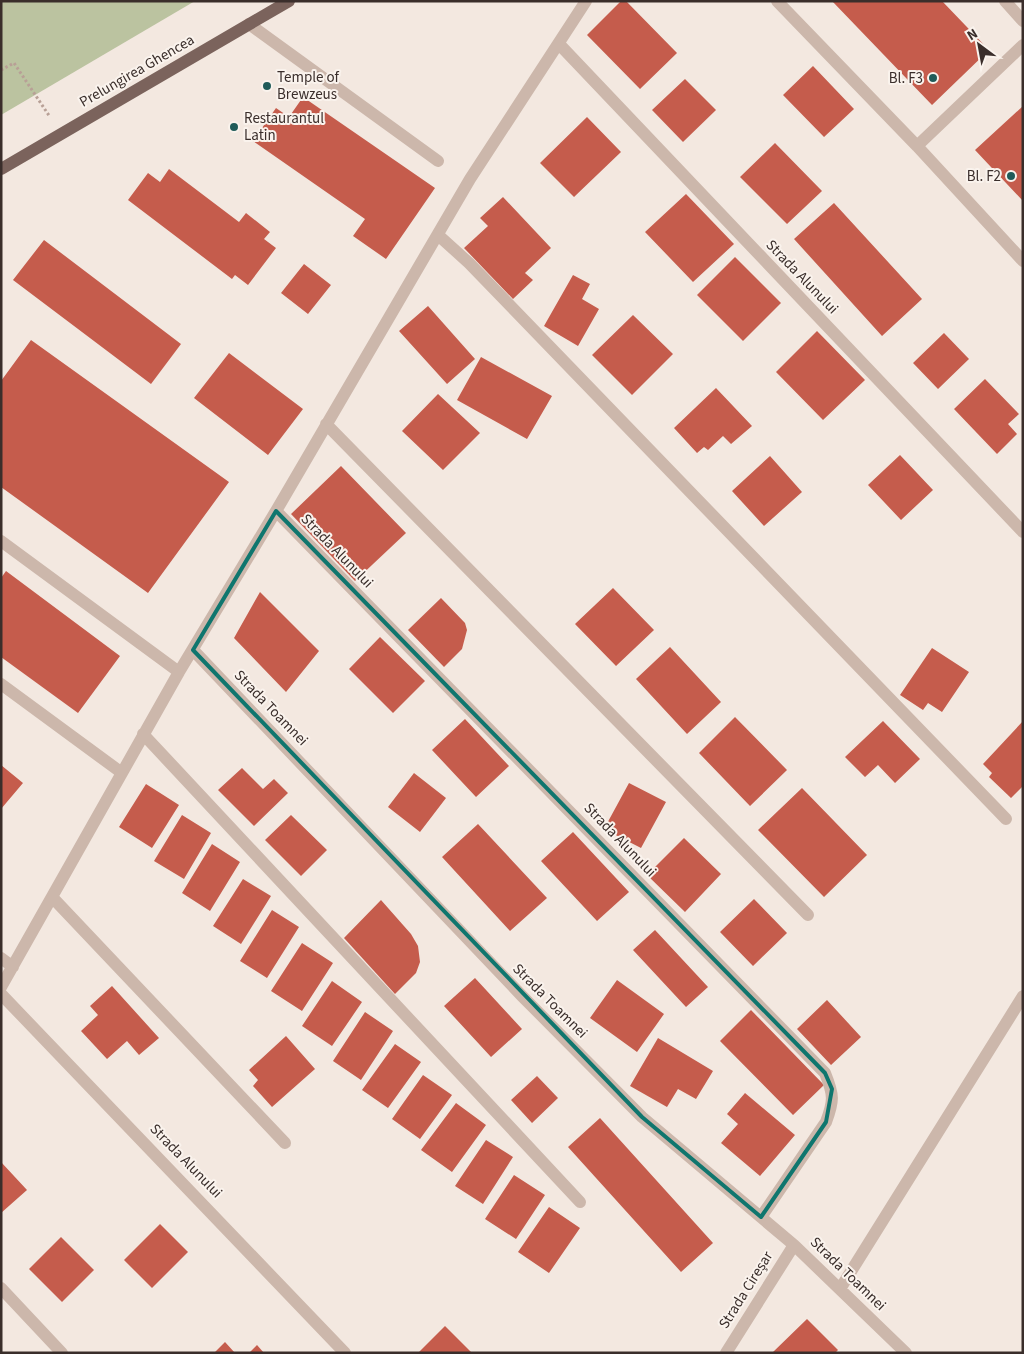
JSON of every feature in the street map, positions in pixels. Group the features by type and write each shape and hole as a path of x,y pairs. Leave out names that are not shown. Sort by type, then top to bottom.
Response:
{"main road":[{"name":"Prelungirea Ghencea","path":"1,169 289,1"}],"street":[{"path":"1,987 143,734 470,179 586,1"},
{"path":"777,1 917,146 1023,261"},
{"path":"1005,1 1023,21"},
{"path":"249,24 438,161"},
{"name":"Strada Alunului","path":"559,44 1023,532"},
{"path":"917,146 1023,45"},
{"path":"438,235 469,263 1006,820"},
{"path":"326,424 808,915"},
{"name":"Strada Alunului","path":"276,511 825,1073 832,1089 832,1106 826,1122 761,1217"},
{"path":"1,541 179,672"},
{"name":"Strada Toamnei","path":"193,650 522,996 636,1110 794,1245 906,1353"},
{"path":"1,684 122,772"},
{"path":"143,734 580,1202"},
{"path":"52,897 285,1143"},
{"path":"1,958 13,967"},
{"name":"Strada Alunului","path":"1,994 345,1353"},
{"path":"840,1289 1023,996"},
{"name":"Strada Cireșar","path":"726,1353 794,1245"},
{"path":"1,1288 62,1353"}],"path":[{"path":"1,70 14,63 62,134"}],"highlighted area":[{"path":"276,511 825,1073 832,1089 826,1122 761,1217 642,1117 193,650"}],"green space":[{"path":"1,1 195,1 1,115"}],"building":[{"path":"621,1 626,1 677,53 640,89 587,35"},
{"name":"Bl. F3","path":"832,1 942,1 989,50 932,105"},
{"path":"813,66 854,109 824,137 783,95"},
{"path":"685,79 716,110 683,142 652,110"},
{"path":"303,97 435,188 386,259 353,236 365,219 253,141 276,108 289,117"},
{"name":"Bl. F2","path":"1023,106 1023,201 975,150"},
{"path":"587,117 621,152 574,197 540,163"},
{"path":"775,143 822,191 787,224 740,177"},
{"path":"169,169 239,222 246,213 270,232 264,239 276,248 248,285 235,275 232,279 128,200 148,173 160,182"},
{"path":"686,194 734,244 693,282 645,232"},
{"path":"503,197 551,248 525,273 533,280 513,299 464,248 488,226 480,218"},
{"path":"834,203 922,299 882,336 794,239"},
{"path":"44,240 181,344 151,384 13,280"},
{"path":"735,257 781,303 743,341 697,295"},
{"path":"304,264 331,285 308,314 281,293"},
{"path":"573,275 590,284 582,299 599,309 578,346 544,326"},
{"path":"428,306 475,359 447,384 399,331"},
{"path":"633,315 673,354 632,395 592,355"},
{"path":"817,331 865,380 823,420 776,372"},
{"path":"944,333 969,359 938,389 913,363"},
{"path":"31,340 229,482 148,593 1,487 1,381"},
{"path":"229,353 303,409 268,455 194,398"},
{"path":"481,357 552,396 527,439 457,400"},
{"path":"985,379 1019,414 1008,424 1017,434 997,454 954,409"},
{"path":"716,388 752,426 731,444 723,436 708,450 704,447 697,453 674,428"},
{"path":"438,394 480,433 443,470 402,431"},
{"path":"900,455 933,490 901,520 868,485"},
{"path":"770,456 802,492 764,526 732,491"},
{"path":"341,466 406,533 355,581 291,514"},
{"path":"6,571 120,656 78,713 1,657 1,578"},
{"path":"613,588 654,630 616,666 575,624"},
{"path":"260,592 319,651 286,692 234,638"},
{"path":"441,598 465,623 467,630 462,649 444,667 408,630"},
{"path":"380,637 425,681 393,713 349,669"},
{"path":"670,647 721,702 687,734 636,679"},
{"path":"932,648 969,672 942,712 928,703 923,710 900,695"},
{"path":"735,717 787,770 750,806 699,753"},
{"path":"465,719 509,766 476,797 432,750"},
{"path":"883,721 920,759 895,783 878,765 865,777 845,757"},
{"path":"1023,721 1023,786 1011,798 989,777 992,773 983,764"},
{"path":"1,765 23,783 1,809"},
{"path":"242,768 263,789 274,779 288,793 254,826 218,790"},
{"path":"414,773 446,798 420,832 388,807"},
{"path":"629,783 666,802 641,848 604,829"},
{"path":"146,784 179,805 152,848 119,827"},
{"path":"802,788 867,855 824,897 758,830"},
{"path":"182,815 211,833 184,879 154,861"},
{"path":"291,815 327,850 301,876 265,840"},
{"path":"478,824 547,898 510,931 442,857"},
{"path":"573,832 629,892 597,921 541,861"},
{"path":"684,838 721,874 685,912 647,875"},
{"path":"212,844 240,862 210,911 182,893"},
{"path":"243,879 271,896 241,944 213,926"},
{"path":"754,899 787,933 753,966 720,932"},
{"path":"381,900 411,934 418,946 420,962 416,973 395,994 344,938"},
{"path":"272,910 299,927 267,978 240,961"},
{"path":"655,930 708,987 686,1007 633,950"},
{"path":"302,943 333,963 302,1011 271,991"},
{"path":"475,978 522,1029 491,1057 444,1006"},
{"path":"617,980 664,1014 637,1052 590,1018"},
{"path":"332,981 362,1002 332,1046 302,1026"},
{"path":"112,986 159,1038 139,1055 127,1041 107,1059 81,1031 98,1015 90,1006"},
{"path":"827,1000 861,1037 831,1065 797,1029"},
{"path":"751,1010 824,1085 793,1115 720,1041"},
{"path":"365,1012 393,1031 361,1080 333,1061"},
{"path":"286,1036 315,1069 272,1107 253,1086 258,1080 249,1070"},
{"path":"658,1038 713,1071 696,1099 678,1089 667,1107 630,1086"},
{"path":"395,1044 421,1062 388,1108 362,1090"},
{"path":"423,1075 452,1095 420,1139 392,1119"},
{"path":"537,1076 558,1098 532,1123 511,1100"},
{"path":"745,1093 795,1135 760,1176 721,1143 738,1124 727,1114"},
{"path":"456,1103 486,1125 452,1172 421,1150"},
{"path":"600,1118 713,1243 681,1272 568,1147"},
{"path":"486,1140 513,1157 483,1204 455,1186"},
{"path":"1,1162 27,1190 1,1213"},
{"path":"514,1175 545,1195 516,1239 485,1219"},
{"path":"549,1207 580,1228 549,1273 518,1252"},
{"path":"160,1224 188,1252 152,1288 124,1260"},
{"path":"61,1237 94,1270 62,1302 29,1269"},
{"path":"807,1319 838,1350 835,1353 772,1353"},
{"path":"445,1326 472,1353 418,1353"},
{"path":"225,1342 235,1353 214,1353"},
{"path":"257,1345 264,1353 249,1353"}],"place":[{"name":"Bl. F3","path":"933,78"},
{"name":"Temple of Brewzeus","path":"267,86"},
{"name":"Restaurantul Latin","path":"234,127"},
{"name":"Bl. F2","path":"1011,176"}]}
